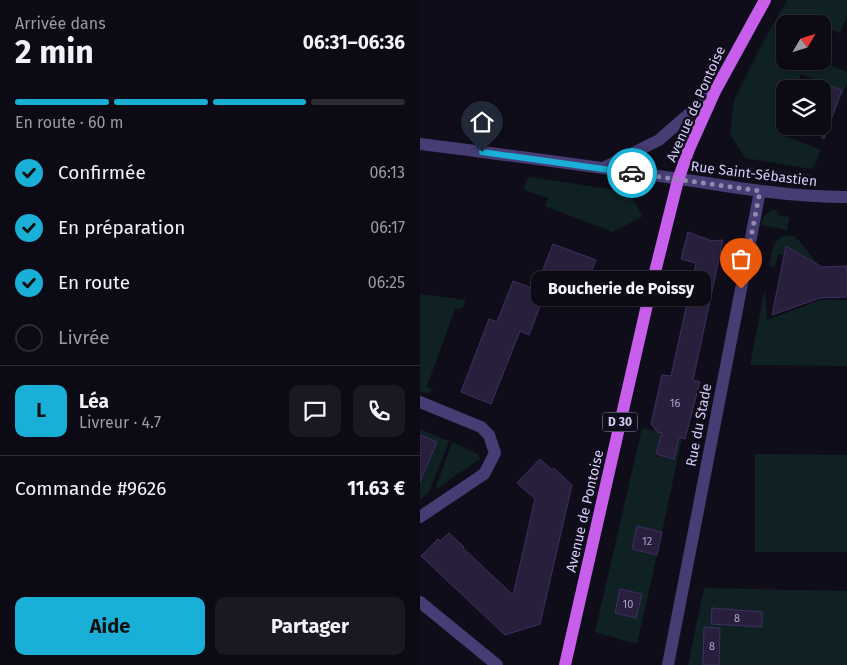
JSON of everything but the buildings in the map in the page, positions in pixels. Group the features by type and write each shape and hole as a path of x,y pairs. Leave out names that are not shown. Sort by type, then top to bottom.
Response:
{"main road":[{"name":"Avenue de Pontoise","path":"566,665 649,296 678,180 689,149 715,91 765,0"}],"street":[{"path":"602,168 659,140 715,91"},
{"name":"Rue Saint-Sébastien","path":"420,144 814,198 847,198"},
{"name":"Rue du Stade","path":"668,665 760,191"},
{"path":"420,402 481,427 490,435 495,453 484,474 420,517"},
{"path":"420,602 497,665"}],"shaded area":[{"path":"787,0 847,0 847,17 840,33 831,29 831,15 778,15"},
{"path":"776,19 776,70 831,70 831,65 847,72 847,83 840,101 842,90 831,86 831,80 816,80 801,74 799,80 776,80 776,135 782,135 821,150 812,169 745,158 730,134 734,100"},
{"path":"745,166 811,174 813,177 810,182 744,172"},
{"path":"530,177 628,192 643,216 613,232 545,206 548,198 524,190 526,181"},
{"path":"772,210 776,210 780,216 789,217 787,230 760,225 764,216"},
{"path":"782,236 795,236 818,264 787,246 784,255 778,254 775,267 769,266 774,244"},
{"path":"765,288 767,320 820,300 847,300 847,366 750,365"},
{"path":"420,294 466,300 462,308 455,309 427,386 433,390 429,393 420,392"},
{"path":"642,428 682,438 662,532 637,527 632,549 657,555 637,644 595,632","holes":["661,438 678,443 673,459 659,455 658,458 655,457","620,589 642,594 636,618 615,613"]},
{"path":"420,429 449,441 429,492 420,500 420,476 422,477 437,443 420,435"},
{"path":"452,442 478,454 480,459 435,490"},
{"path":"755,454 847,455 847,552 755,552"},
{"path":"704,588 847,591 847,665 688,665"}],"way so far":[{"path":"632,173 760,191 741,289"}],"place":[{"name":"Boucherie de Poissy","path":"741,289"}],"route":[{"path":"482,152 632,173"}]}
